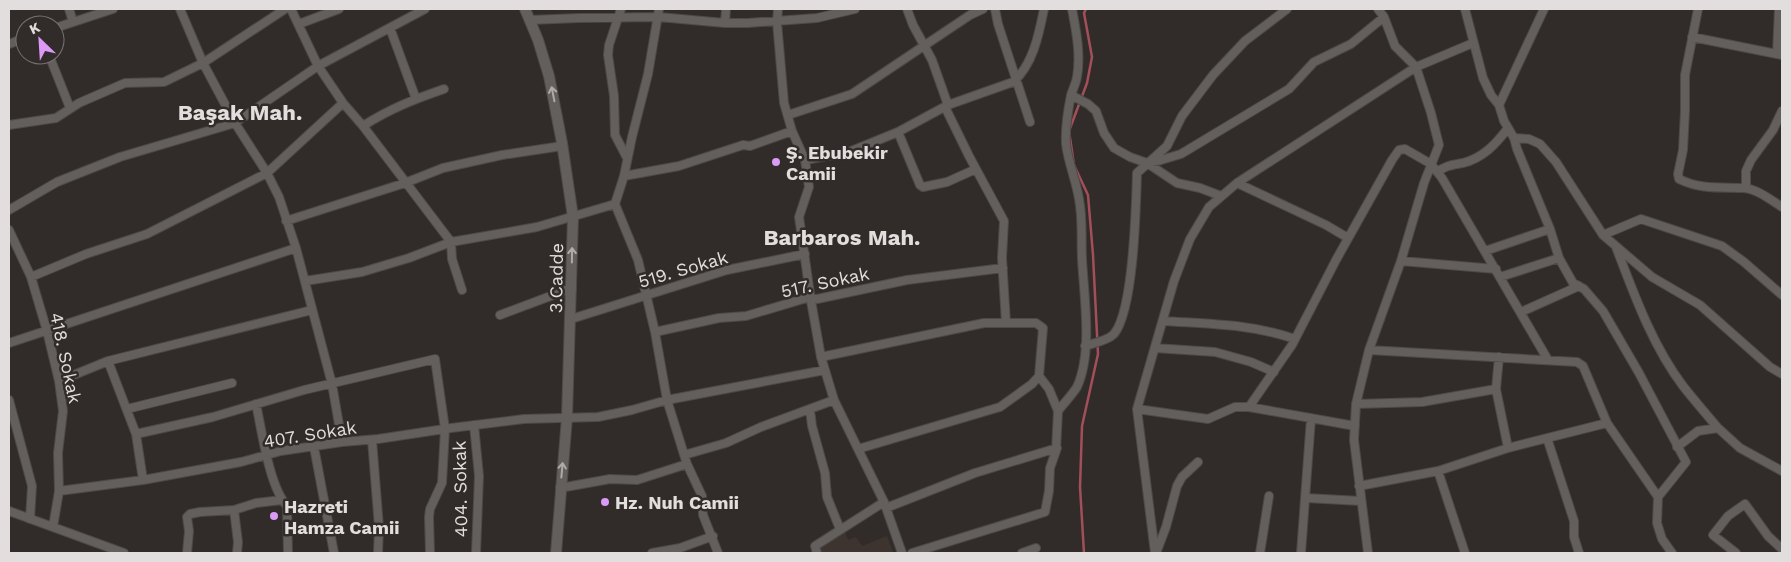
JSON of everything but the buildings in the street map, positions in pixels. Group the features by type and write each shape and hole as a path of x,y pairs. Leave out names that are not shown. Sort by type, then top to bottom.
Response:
{"street":[{"path":"69,9 73,22"},
{"path":"65,25 113,9"},
{"path":"180,9 203,64 279,197 296,248 332,384 342,442"},
{"path":"9,125 56,118 70,108 125,83 164,82 203,64 285,9"},
{"path":"292,9 318,66 343,103 363,126 451,242 452,259 462,290"},
{"path":"299,24 339,9"},
{"path":"9,210 57,182 120,157 236,123 318,66 425,9"},
{"name":"3.Cadde","path":"525,9 549,76 573,217 571,319 556,553"},
{"path":"566,18 568,9"},
{"path":"621,9 609,45 608,55 614,96 615,135 627,158"},
{"path":"725,23 726,9"},
{"path":"778,9 777,22 784,103 792,131 805,160 809,187 799,216 810,297 821,357 834,400 885,505 902,553"},
{"path":"530,20 618,17 659,13 725,23 777,22 816,18 855,9"},
{"path":"907,9 913,25 932,60 947,106 976,169 1004,221 1003,268 1006,323"},
{"path":"788,115 852,94 970,15 983,9"},
{"path":"995,9 998,24 1030,122"},
{"path":"805,160 849,152 898,132 947,106 1013,82 1020,76 1038,38 1044,9"},
{"path":"1058,411 1076,387 1083,367 1086,318 1081,210 1077,185 1066,143 1077,77 1078,54 1072,9"},
{"path":"1085,346 1102,341 1114,334 1121,319 1129,290 1136,173 1167,146 1182,116 1213,75 1245,41 1287,9"},
{"path":"1368,553 1354,440 1356,404 1369,350 1401,261 1431,164 1439,145 1416,67 1395,46 1384,17 1378,9"},
{"path":"1466,9 1473,43 1484,78 1514,138 1550,229 1559,258 1573,283 1584,288 1603,311 1639,373 1686,462 1658,497 1657,523 1662,539 1672,553"},
{"path":"1499,105 1544,9"},
{"path":"1698,9 1685,75 1683,150 1678,174 1679,179 1687,183 1709,188 1746,188 1782,206"},
{"path":"1692,37 1780,55 1779,9"},
{"path":"659,13 648,74 624,176 615,204 638,260 655,332 667,400 687,464 702,496 703,515 713,536 718,553"},
{"path":"1147,163 1181,154 1244,117 1289,89 1314,62 1351,44 1384,17"},
{"path":"390,28 416,98"},
{"path":"1156,553 1137,409 1174,281 1190,239 1209,206 1237,183 1416,67 1473,43"},
{"path":"53,65 70,108"},
{"path":"363,126 391,109 444,89"},
{"path":"1073,97 1088,104 1096,111 1104,133 1114,148 1130,157 1147,163 1177,183 1200,188 1221,196"},
{"path":"31,277 86,254 147,234 267,173 343,103"},
{"path":"1746,188 1746,171 1751,160 1772,130 1782,111"},
{"path":"1437,172 1448,165 1464,163 1489,150 1508,128"},
{"path":"624,176 679,166 743,145 750,146 792,131"},
{"path":"898,132 920,185 923,187 947,182 976,169"},
{"path":"1514,138 1529,139 1540,144 1556,162 1603,235 1652,277 1700,305 1770,367 1782,374"},
{"path":"286,221 406,183 443,168 502,155 562,146"},
{"path":"1249,407 1295,339 1348,238 1399,150 1405,148 1431,164 1437,172 1548,360"},
{"path":"1237,183 1348,238"},
{"path":"305,281 362,272 409,258 451,242 538,227 615,204"},
{"path":"1603,235 1641,219 1722,246 1744,262 1782,295"},
{"path":"1485,252 1550,229"},
{"name":"418. Sokak","path":"9,230 31,277 59,381 63,411 58,453 59,491 53,527"},
{"path":"1615,245 1635,296 1657,344 1682,385 1718,428 1740,448 1782,471"},
{"path":"9,342 296,248"},
{"name":"519. Sokak","path":"571,319 727,270 805,254"},
{"path":"1500,277 1559,258"},
{"path":"1401,261 1496,269"},
{"name":"517. Sokak","path":"655,332 718,318 746,316 810,297 817,299 907,280 1003,268"},
{"path":"1521,312 1579,286"},
{"path":"500,316 572,288"},
{"path":"59,381 108,361 312,310"},
{"path":"1163,321 1222,324 1273,332 1295,339"},
{"path":"821,357 984,323 1036,323 1043,328 1039,376 1032,384 1000,407 858,449"},
{"path":"1155,348 1215,352 1251,362 1274,372"},
{"path":"1369,350 1577,362 1583,366 1607,423 1658,497"},
{"path":"1499,357 1496,389 1508,448"},
{"path":"136,434 213,418 304,390 435,359 445,429 442,484 428,517 430,553"},
{"path":"108,361 136,434 143,480"},
{"name":"407. Sokak","path":"59,491 143,480 241,462 281,451 342,442 372,440 524,419 598,417 667,400 824,370"},
{"path":"912,553 1045,512 1049,491 1050,468 1056,448 1058,411 1048,389 1039,376"},
{"path":"126,409 232,383"},
{"path":"1356,404 1422,402 1496,389"},
{"path":"9,400 32,486 30,519"},
{"path":"684,455 726,443 761,427 834,400"},
{"path":"256,404 267,455 282,500 287,506 288,553"},
{"path":"1137,409 1208,419 1235,408 1249,407 1355,426"},
{"path":"810,410 812,426 825,473 827,497 840,529"},
{"path":"1301,553 1311,418"},
{"path":"1359,486 1438,470 1508,448 1607,423"},
{"name":"404. Sokak","path":"474,425 478,476 476,553"},
{"path":"1677,447 1698,430 1718,428"},
{"path":"1547,438 1574,521 1574,537 1579,553"},
{"path":"372,440 378,519 378,553"},
{"path":"314,447 334,553"},
{"path":"817,553 815,546 840,529 885,505 975,473 1056,448"},
{"path":"1156,553 1166,527 1177,486 1182,477 1198,462"},
{"path":"560,488 610,480 637,480 687,464"},
{"path":"1438,470 1464,553"},
{"path":"1260,553 1268,496"},
{"path":"1306,498 1361,501"},
{"path":"187,553 189,531 187,517 190,514 234,510 256,503 282,500"},
{"path":"1736,553 1713,535 1728,516 1745,504 1768,536 1782,549"},
{"path":"234,510 238,542 237,553"},
{"path":"9,511 124,553"},
{"path":"652,553 680,548 713,536"},
{"path":"1022,553 1036,548"}],"shaded area":[{"path":"845,532 848,540 856,537 862,546 887,536 893,553 822,553 820,548"}],"waterway":[{"path":"1084,553 1080,487 1082,426 1098,354 1088,195 1074,165 1069,131 1087,83 1092,57 1084,13 1086,9"}],"place":[{"name":"Ş. Ebubekir Camii","path":"776,162"},
{"name":"Hz. Nuh Camii","path":"605,502"},
{"name":"Hazreti Hamza Camii","path":"274,516"}],"district":[{"name":"Başak Mah.","path":"240,112"},
{"name":"Barbaros Mah.","path":"842,237"}]}
